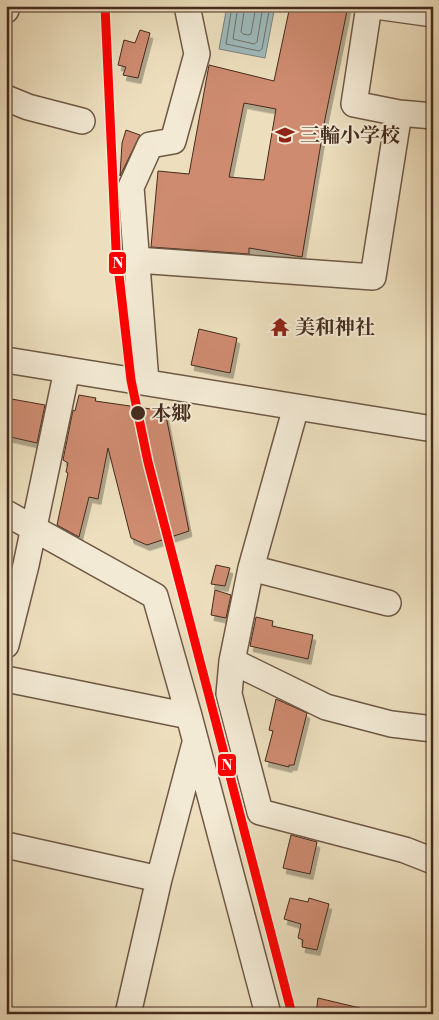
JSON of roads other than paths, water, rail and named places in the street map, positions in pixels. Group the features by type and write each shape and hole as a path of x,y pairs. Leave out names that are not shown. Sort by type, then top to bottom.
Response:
{"street":[{"path":"6,10 7,6"},
{"path":"146,382 131,187 150,145 173,141 197,54 187,6"},
{"path":"368,6 354,104 399,113 433,116"},
{"path":"375,6 433,14"},
{"path":"6,98 28,107 82,121"},
{"path":"137,260 373,277 399,113"},
{"path":"6,360 433,429"},
{"path":"6,645 34,528 68,370"},
{"path":"296,407 252,568 232,661 229,694 260,812 405,850 433,861"},
{"path":"6,513 155,596 196,741 268,1014"},
{"path":"252,568 388,603"},
{"path":"232,661 326,707 391,724 433,730"},
{"path":"6,679 189,716"},
{"path":"128,1014 158,880 196,741"},
{"path":"6,845 158,880"}],"water":[{"path":"227,6 275,6 265,58 219,49"}],"place":[{"name":"三輪小学校","path":"285,135"},
{"name":"美和神社","path":"280,327"},
{"name":"本郷","path":"138,413"}]}
